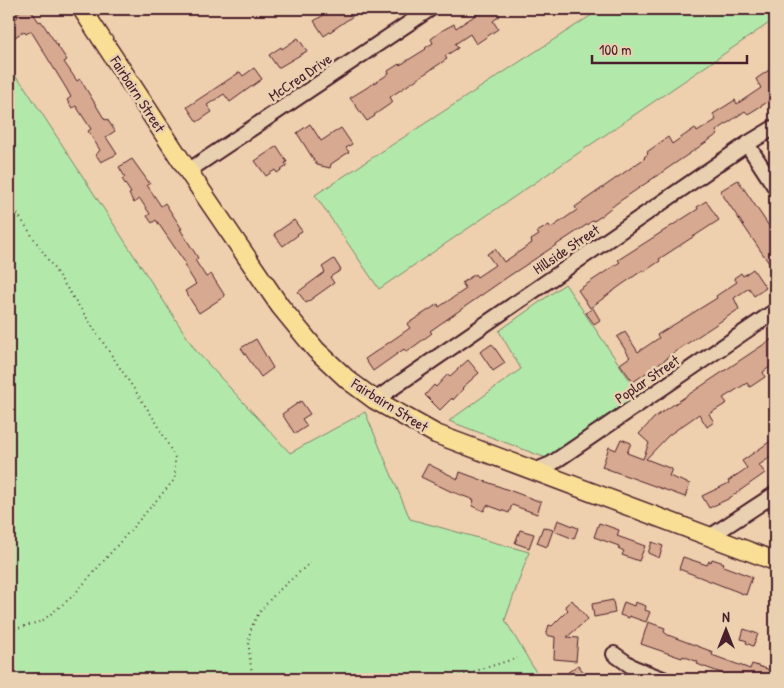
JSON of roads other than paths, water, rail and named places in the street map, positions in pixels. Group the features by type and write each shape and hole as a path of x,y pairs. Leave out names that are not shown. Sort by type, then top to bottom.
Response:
{"main road":[{"name":"Fairbairn Street","path":"82,9 188,172 280,306 316,350 348,380 375,400 436,434 775,561"}],"street":[{"name":"McCrea Drive","path":"188,172 430,9"},
{"name":"Hillside Street","path":"375,400 747,144 775,127"},
{"path":"747,144 775,187"},
{"name":"Poplar Street","path":"534,471 551,464 775,311"},
{"path":"711,536 775,494"},
{"path":"614,654 634,668 663,679"}]}
